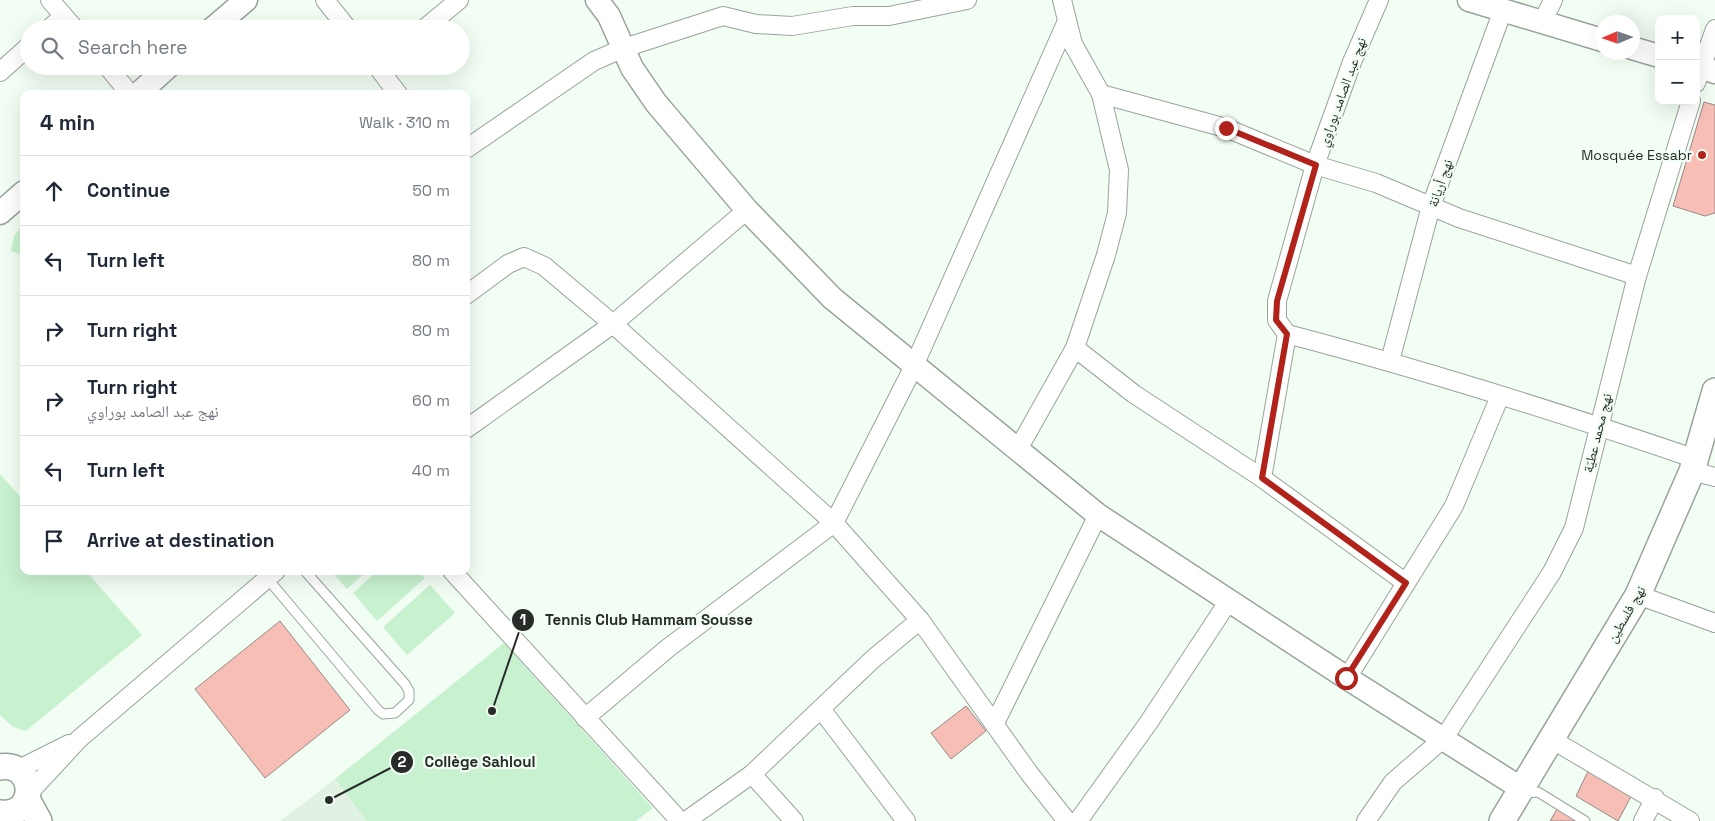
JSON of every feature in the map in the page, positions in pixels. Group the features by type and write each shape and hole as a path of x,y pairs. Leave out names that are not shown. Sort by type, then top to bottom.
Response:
{"main road":[{"name":"نهج فلسطين","path":"1502,821 1638,596 1701,469 1715,391"},
{"path":"6,765 26,780 28,796 39,821"},
{"path":"7,816 19,809 28,796"}],"street":[{"path":"50,0 67,20"},
{"path":"223,20 246,0"},
{"path":"325,0 341,20"},
{"path":"435,20 459,0"},
{"path":"597,0 609,16 632,68 656,103 747,210 832,298 1017,451 1098,515 1228,602 1444,738 1520,791"},
{"path":"470,147 594,61 723,8 756,24 792,26 853,16 889,16 967,0"},
{"path":"1017,451 1075,348 1106,255 1117,213 1119,170 1101,94 1073,44 1062,0 1057,0"},
{"name":"نهج عبد الصامد بوراوي","path":"1287,334 1276,320 1277,301 1316,165 1352,62 1379,0"},
{"path":"1469,0 1595,38"},
{"path":"1542,22 1552,0"},
{"name":"نهج أريانة","path":"1390,361 1431,206 1503,10"},
{"path":"585,718 690,631 834,523 914,366 1067,21"},
{"path":"1702,72 1715,29"},
{"path":"1640,50 1655,55"},
{"path":"0,72 20,54"},
{"path":"114,75 127,90"},
{"path":"142,90 159,75"},
{"path":"384,75 395,90"},
{"path":"1101,94 1226,128 1316,165 1376,183 1459,218 1637,276"},
{"name":"نهج محمد عطيّة","path":"1366,821 1393,782 1444,738 1552,572 1574,528 1637,276 1689,105"},
{"path":"470,426 613,324 747,210"},
{"path":"470,292 508,264 524,257 544,266 613,324 834,523 920,620 1029,773 1067,821"},
{"path":"1262,478 1287,334 1390,361 1599,426 1701,469"},
{"path":"1075,348 1134,394 1262,478 1406,583"},
{"path":"1346,678 1454,506 1500,396"},
{"path":"995,723 1098,515"},
{"path":"28,796 79,739 272,575"},
{"path":"456,575 680,821"},
{"path":"1638,596 1715,623"},
{"path":"1078,821 1149,722 1228,602"},
{"path":"686,821 752,774 873,659 920,620"},
{"path":"821,709 906,821"},
{"path":"6,765 79,739"},
{"path":"1551,739 1655,798 1690,821"},
{"path":"752,774 794,821"},
{"path":"1643,821 1655,798"}],"lane":[{"path":"272,575 378,710 383,714 395,713 408,700 409,691 405,684 308,575"},
{"path":"1520,791 1538,792 1585,821"}],"shaded area":[{"path":"335,779 367,821 280,821"}],"green space":[{"path":"20,228 20,254 11,251 14,236"},
{"path":"0,474 20,496 20,575 90,575 142,635 26,731 13,727 0,715"},
{"path":"335,575 363,575 347,589"},
{"path":"373,575 422,575 425,578 377,621 353,593"},
{"path":"430,585 455,613 407,655 383,627"},
{"path":"504,643 653,808 636,821 367,821 335,779"}],"building":[{"name":"Mosquée Essabr","path":"1704,102 1715,105 1715,213 1705,216 1673,206"},
{"path":"280,621 350,710 265,778 195,689"},
{"path":"966,706 986,731 951,759 931,733"},
{"path":"1590,767 1635,789 1618,821 1576,796"},
{"path":"1557,809 1582,821 1550,821"}],"place":[{"name":"Mosquée Essabr","path":"1702,155"},
{"name":"Tennis Club Hammam Sousse","path":"492,711"},
{"name":"Collège Sahloul","path":"329,800"}],"route":[{"path":"1226,128 1316,165 1277,301 1276,320 1287,334 1262,478 1406,583 1346,678"}]}
